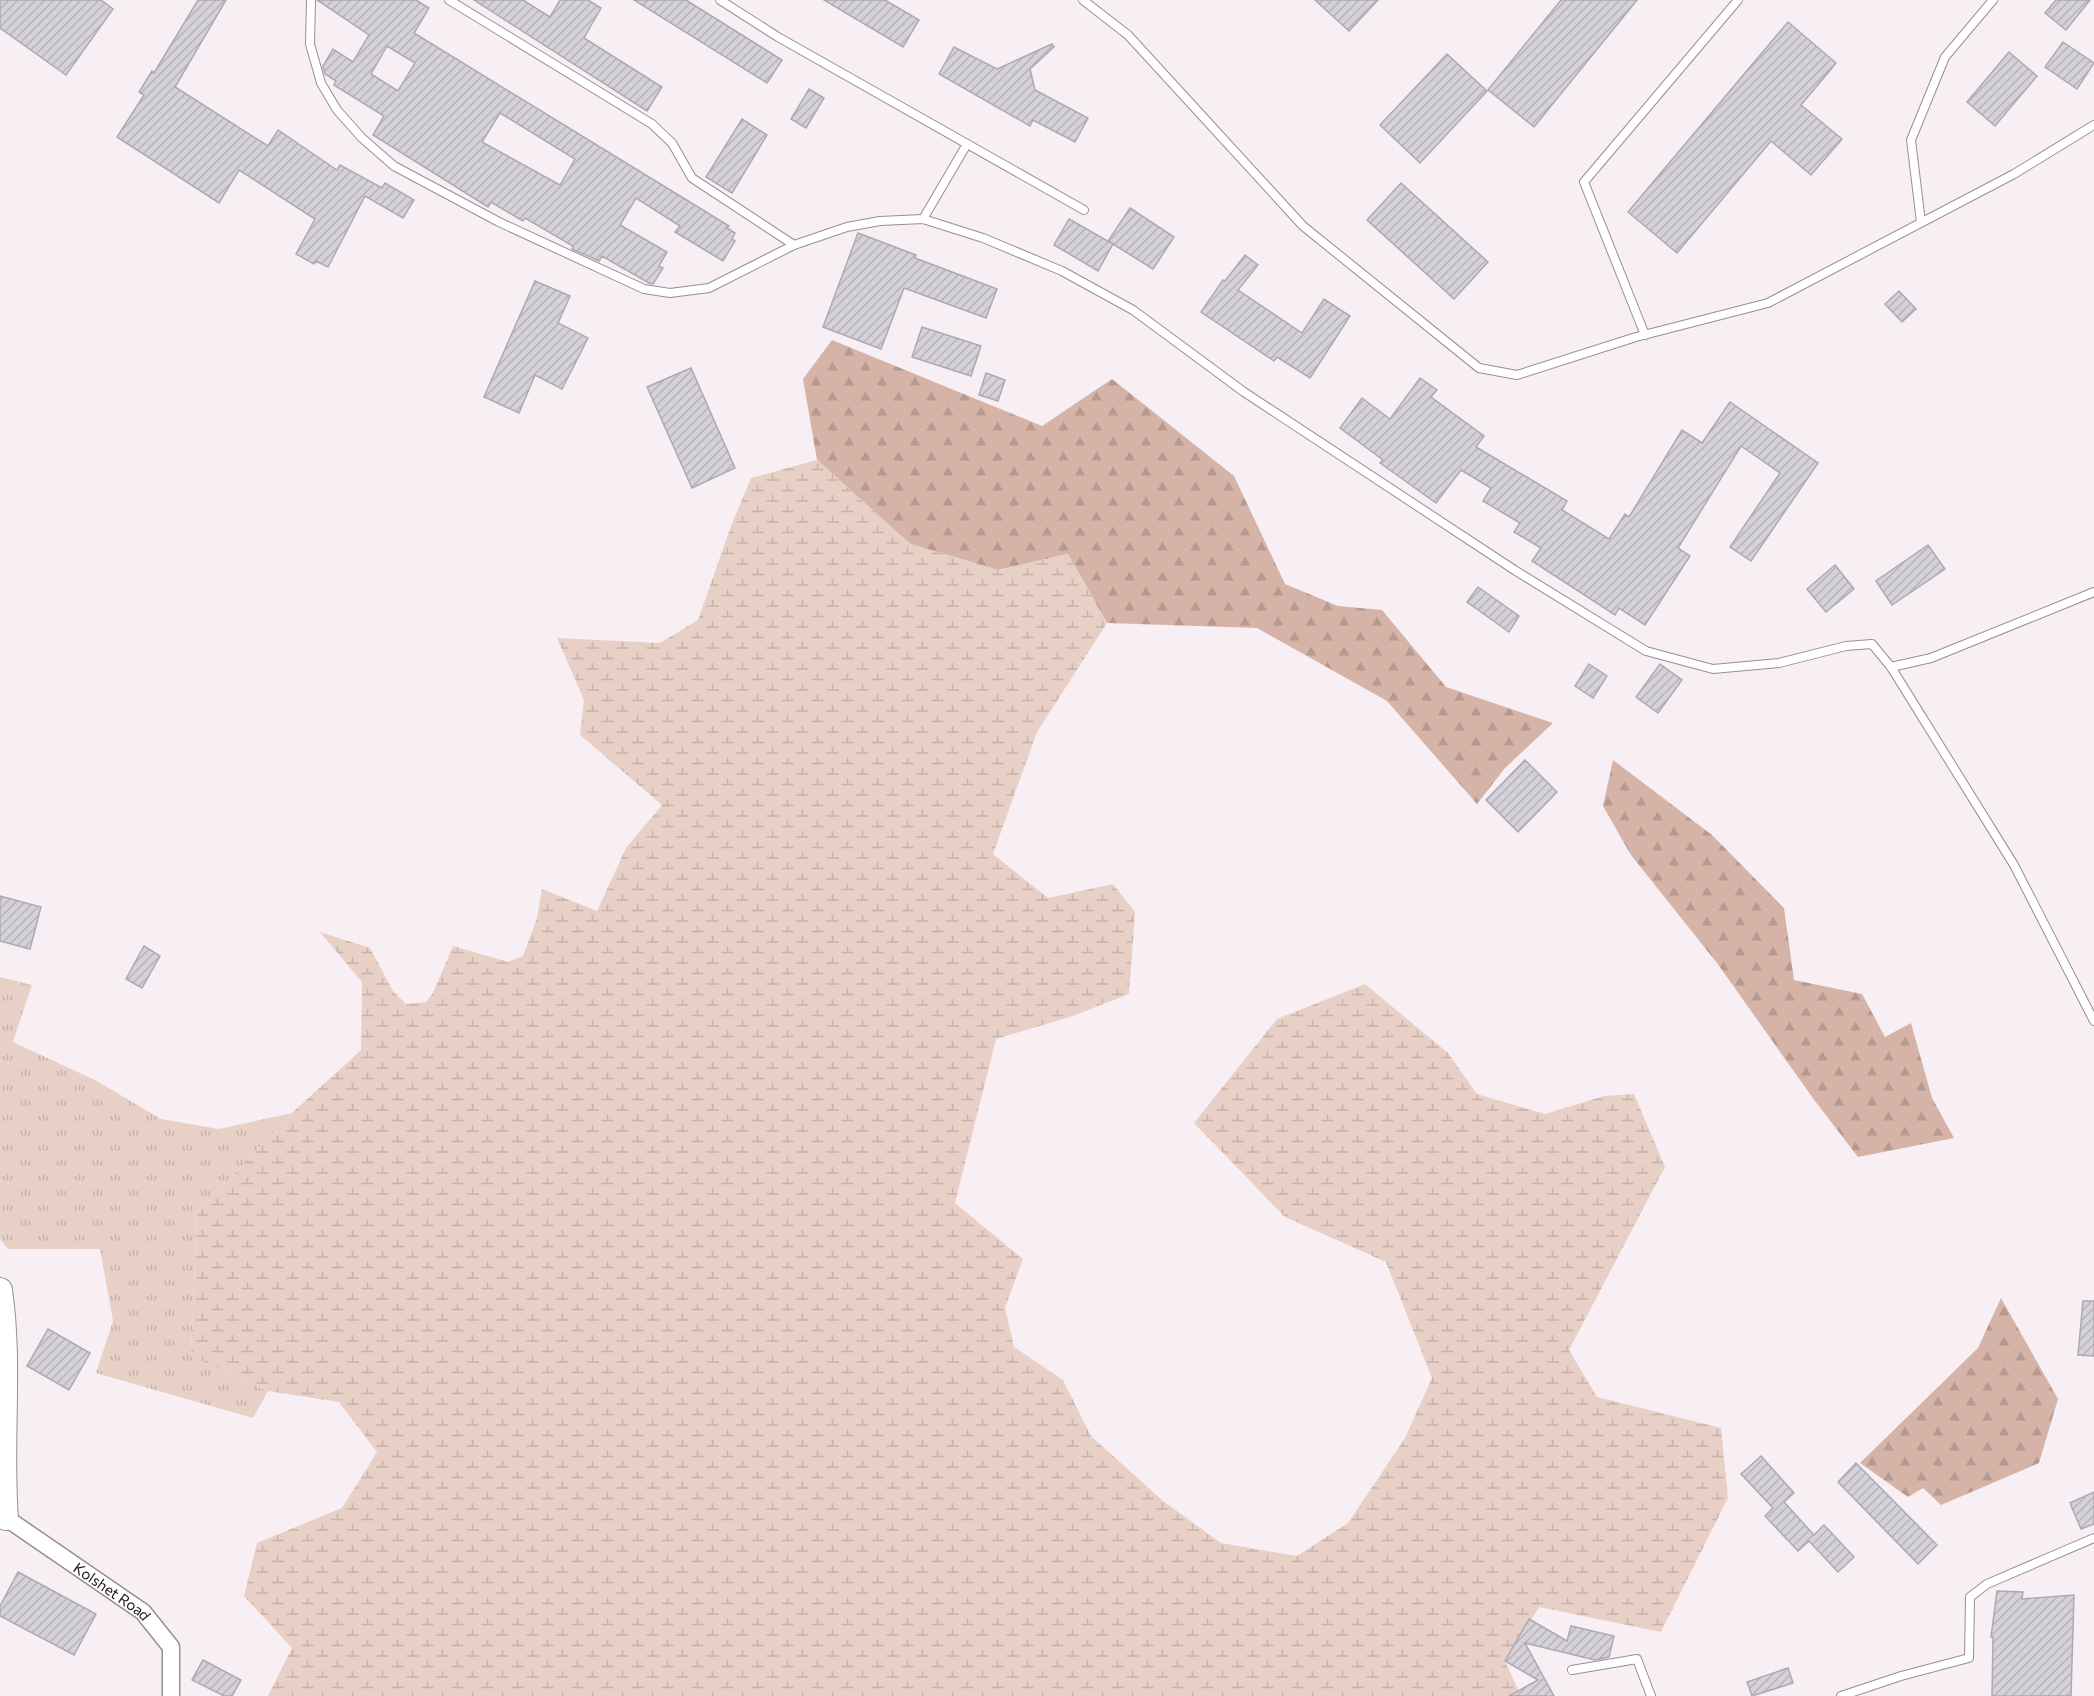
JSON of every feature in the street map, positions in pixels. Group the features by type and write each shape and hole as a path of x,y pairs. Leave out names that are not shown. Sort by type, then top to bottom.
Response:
{"street":[{"name":"Kolshet Road","path":"0,1290 4,1318 5,1357 0,1482 3,1515 143,1612 171,1647 171,1696"}],"lane":[{"path":"311,0 310,44 321,83 337,110 362,138 394,166 499,222 644,289 670,292 709,288 794,245 847,227 879,221 923,219 983,238 1062,271 1132,310 1244,392 1516,571 1646,651 1713,669 1779,663 1846,646 1872,644 1891,667 2014,865 2094,1021"},
{"path":"449,0 652,124 672,143 692,178 794,245"},
{"path":"720,0 778,38 1084,210"},
{"path":"1083,0 1128,35 1303,226 1479,368 1517,375 1645,335 1768,303 2014,174 2094,125"},
{"path":"1645,335 1584,182 1738,0"},
{"path":"1922,222 1911,140 1944,57 1993,0"},
{"path":"923,219 967,144"},
{"path":"1891,667 1931,658 2094,591"},
{"path":"1841,1696 1901,1676 1969,1658 1970,1597 1987,1584 2094,1538"},
{"path":"1572,1670 1637,1659 1651,1696"}],"green space":[{"path":"832,340 1042,426 1112,379 1234,476 1285,584 1338,606 1382,610 1446,687 1553,723 1505,768 1477,804 1387,701 1257,628 1107,623 1068,554 998,570 910,544 817,460 803,379"},
{"path":"817,460 910,544 998,570 1068,554 1107,623 1037,732 993,854 1048,898 1113,884 1135,912 1129,994 1070,1017 996,1039 955,1203 1023,1259 1005,1308 1014,1347 1063,1380 1091,1436 1163,1501 1221,1543 1297,1556 1348,1523 1405,1438 1432,1378 1386,1262 1285,1217 1194,1123 1277,1019 1365,984 1448,1053 1477,1094 1545,1114 1604,1096 1634,1094 1665,1167 1569,1350 1597,1397 1721,1428 1728,1498 1661,1632 1539,1607 1505,1661 1521,1696 268,1696 292,1648 244,1596 257,1543 342,1508 377,1452 339,1402 268,1391 191,1356 197,1213 292,1113 361,1050 362,982 320,932 370,948 393,991 406,1004 426,1002 433,993 453,946 508,962 523,956 537,918 542,889 597,911 626,848 662,805 580,735 584,700 557,638 660,643 698,620 731,526 751,478"},
{"path":"1613,760 1712,835 1784,908 1794,980 1862,994 1885,1037 1911,1023 1932,1098 1954,1138 1858,1157 1815,1101 1717,963 1631,855 1603,806"},
{"path":"0,977 32,985 13,1042 95,1080 161,1119 219,1129 292,1113 197,1213 191,1356 268,1391 253,1418 96,1373 113,1321 100,1249 8,1249 0,1239"},
{"path":"2001,1298 2058,1399 2039,1463 1941,1505 1923,1488 1908,1497 1860,1463 1978,1348"}],"building":[{"path":"0,0 101,0 113,9 66,75 0,28"},
{"path":"198,0 226,0 175,87 268,146 278,130 337,170 340,165 382,188 385,183 414,200 403,218 365,196 328,267 316,261 314,264 296,254 315,219 239,170 219,203 117,137 144,95 139,92 152,71 154,73"},
{"path":"317,0 416,0 429,8 414,33 729,226 727,228 735,233 732,239 735,241 723,261 675,232 680,226 636,198 620,225 667,252 659,266 663,268 653,284 649,283 602,256 599,261 572,249 573,246 525,218 523,221 491,202 488,207 373,135 384,116 334,85 336,81 325,74 323,66 333,49 353,62 369,35","holes":["387,46 415,63 398,91 371,74","500,113 575,159 560,185 482,142"]},
{"path":"474,0 523,0 550,17 560,0 588,0 601,8 584,38 662,87 647,111"},
{"path":"634,0 686,0 782,60 767,83"},
{"path":"824,0 885,0 919,20 903,47"},
{"path":"1315,0 1378,0 1349,31"},
{"path":"1561,0 1637,0 1534,127 1488,90"},
{"path":"2056,0 2090,0 2066,30 2045,13"},
{"path":"1788,22 1836,63 1801,105 1842,139 1811,175 1771,141 1677,253 1628,212"},
{"path":"2063,42 2094,63 2077,89 2045,67"},
{"path":"1052,44 1054,47 1030,69 1035,90 1088,118 1075,142 1033,120 1030,126 939,74 954,47 997,69"},
{"path":"2009,52 2037,76 1995,126 1967,102"},
{"path":"1447,54 1487,91 1420,163 1380,125"},
{"path":"809,89 824,98 806,128 791,119"},
{"path":"742,119 767,135 732,193 706,177"},
{"path":"1401,183 1488,262 1454,299 1367,220"},
{"path":"1130,208 1174,237 1153,269 1108,241"},
{"path":"1069,219 1113,244 1098,271 1054,245"},
{"path":"858,233 916,255 915,258 997,289 986,318 904,288 881,349 823,327"},
{"path":"1245,255 1258,265 1238,290 1302,333 1324,299 1350,316 1310,378 1277,357 1274,361 1201,312 1223,280 1225,281"},
{"path":"535,281 570,296 558,323 588,338 562,389 535,375 519,413 484,397"},
{"path":"1899,291 1916,309 1902,322 1885,304"},
{"path":"922,327 981,346 971,376 912,357"},
{"path":"691,368 735,468 692,488 647,387"},
{"path":"986,373 1005,380 998,401 979,395"},
{"path":"1420,378 1437,390 1431,397 1484,436 1476,447 1567,501 1562,510 1609,539 1625,514 1629,517 1682,430 1702,443 1730,402 1818,463 1751,561 1730,547 1780,473 1741,446 1678,548 1690,556 1645,625 1619,608 1615,615 1532,561 1541,548 1514,532 1520,523 1483,501 1491,488 1461,470 1436,503 1380,463 1383,460 1340,428 1362,398 1390,419"},
{"path":"1928,545 1945,569 1892,605 1876,581"},
{"path":"1835,565 1854,589 1826,612 1807,589"},
{"path":"1478,587 1519,616 1509,632 1467,602"},
{"path":"1589,664 1607,676 1593,698 1575,686"},
{"path":"1660,664 1682,680 1658,713 1636,697"},
{"path":"1525,760 1557,792 1518,832 1486,800"},
{"path":"0,896 41,907 30,949 0,941"},
{"path":"144,946 160,956 142,988 126,979"},
{"path":"2083,1301 2094,1301 2094,1356 2078,1355"},
{"path":"48,1329 90,1353 69,1390 27,1366"},
{"path":"1761,1456 1794,1493 1784,1502 1814,1535 1824,1525 1854,1557 1838,1572 1809,1541 1798,1551 1765,1516 1773,1508 1741,1474"},
{"path":"1856,1463 1937,1545 1918,1564 1838,1482"},
{"path":"2094,1492 2094,1524 2081,1529 2070,1503"},
{"path":"18,1572 96,1614 74,1655 0,1616 0,1606"},
{"path":"1997,1591 2023,1592 2022,1599 2074,1595 2071,1696 1992,1696 1993,1637 1991,1637"},
{"path":"1529,1619 1567,1641 1571,1626 1614,1636 1609,1657 1595,1660 1525,1643 1554,1696 1509,1696 1538,1680 1505,1661"},
{"path":"203,1660 241,1680 232,1696 224,1696 192,1680"},
{"path":"1788,1668 1793,1683 1752,1696 1747,1682"}]}
